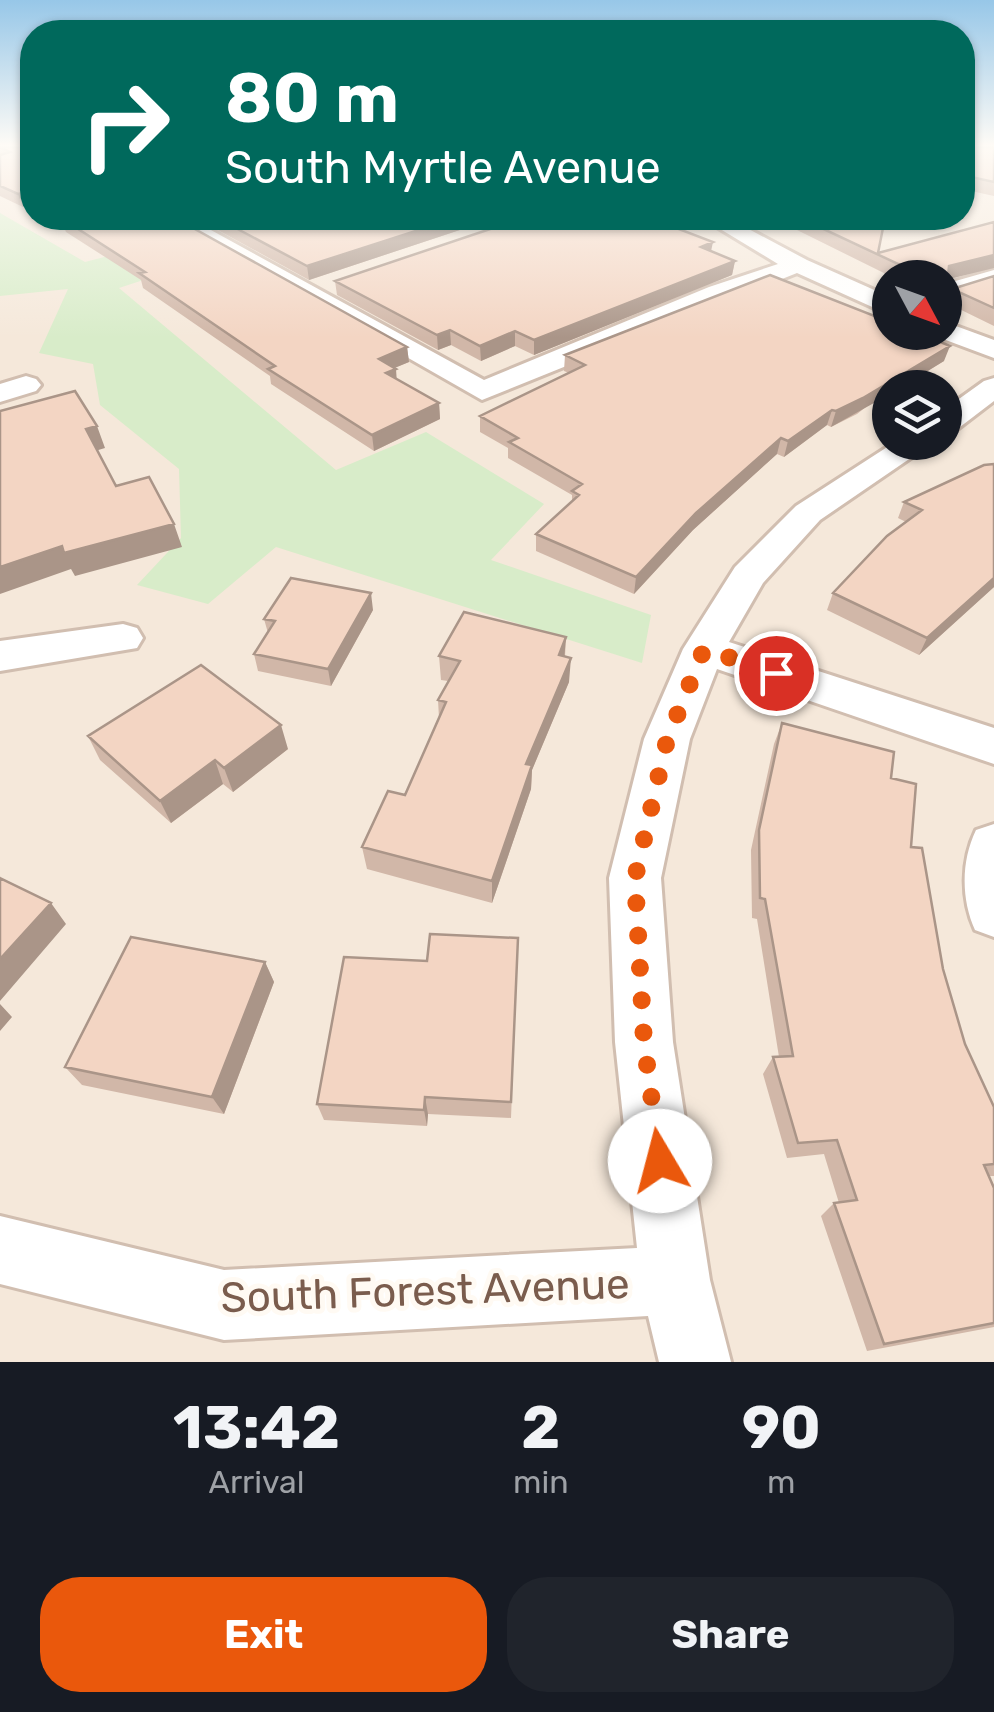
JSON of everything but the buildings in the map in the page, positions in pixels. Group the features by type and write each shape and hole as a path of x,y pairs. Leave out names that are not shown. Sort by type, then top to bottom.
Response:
{"street":[{"path":"196,230 482,392 564,362 747,280 798,265"},
{"path":"735,230 798,265 872,299"},
{"path":"962,287 994,277"},
{"path":"309,292 340,282"},
{"path":"962,337 994,350"},
{"path":"962,411 994,388"},
{"path":"695,1362 675,1280 644,1042 635,878 667,740 704,649 748,576 808,513 890,460"},
{"path":"0,656 123,638"},
{"path":"704,649 994,746"},
{"path":"994,846 990,896 994,913"},
{"name":"South Forest Avenue","path":"0,1250 224,1306 675,1280"}],"shaded area":[{"path":"0,211 20,211 20,230 975,230 975,211 994,211 994,1362 0,1362"}],"green space":[{"path":"0,213 20,225 20,230 29,230 85,262 166,241 198,262 119,288 336,470 426,432 544,504 491,560 651,615 642,663 276,547 208,604 137,585 181,538 179,469 100,405 93,364 39,353 68,289 0,296"}],"route":[{"path":"660,1161 644,1042 635,878 667,740 704,649 776,673"}]}
